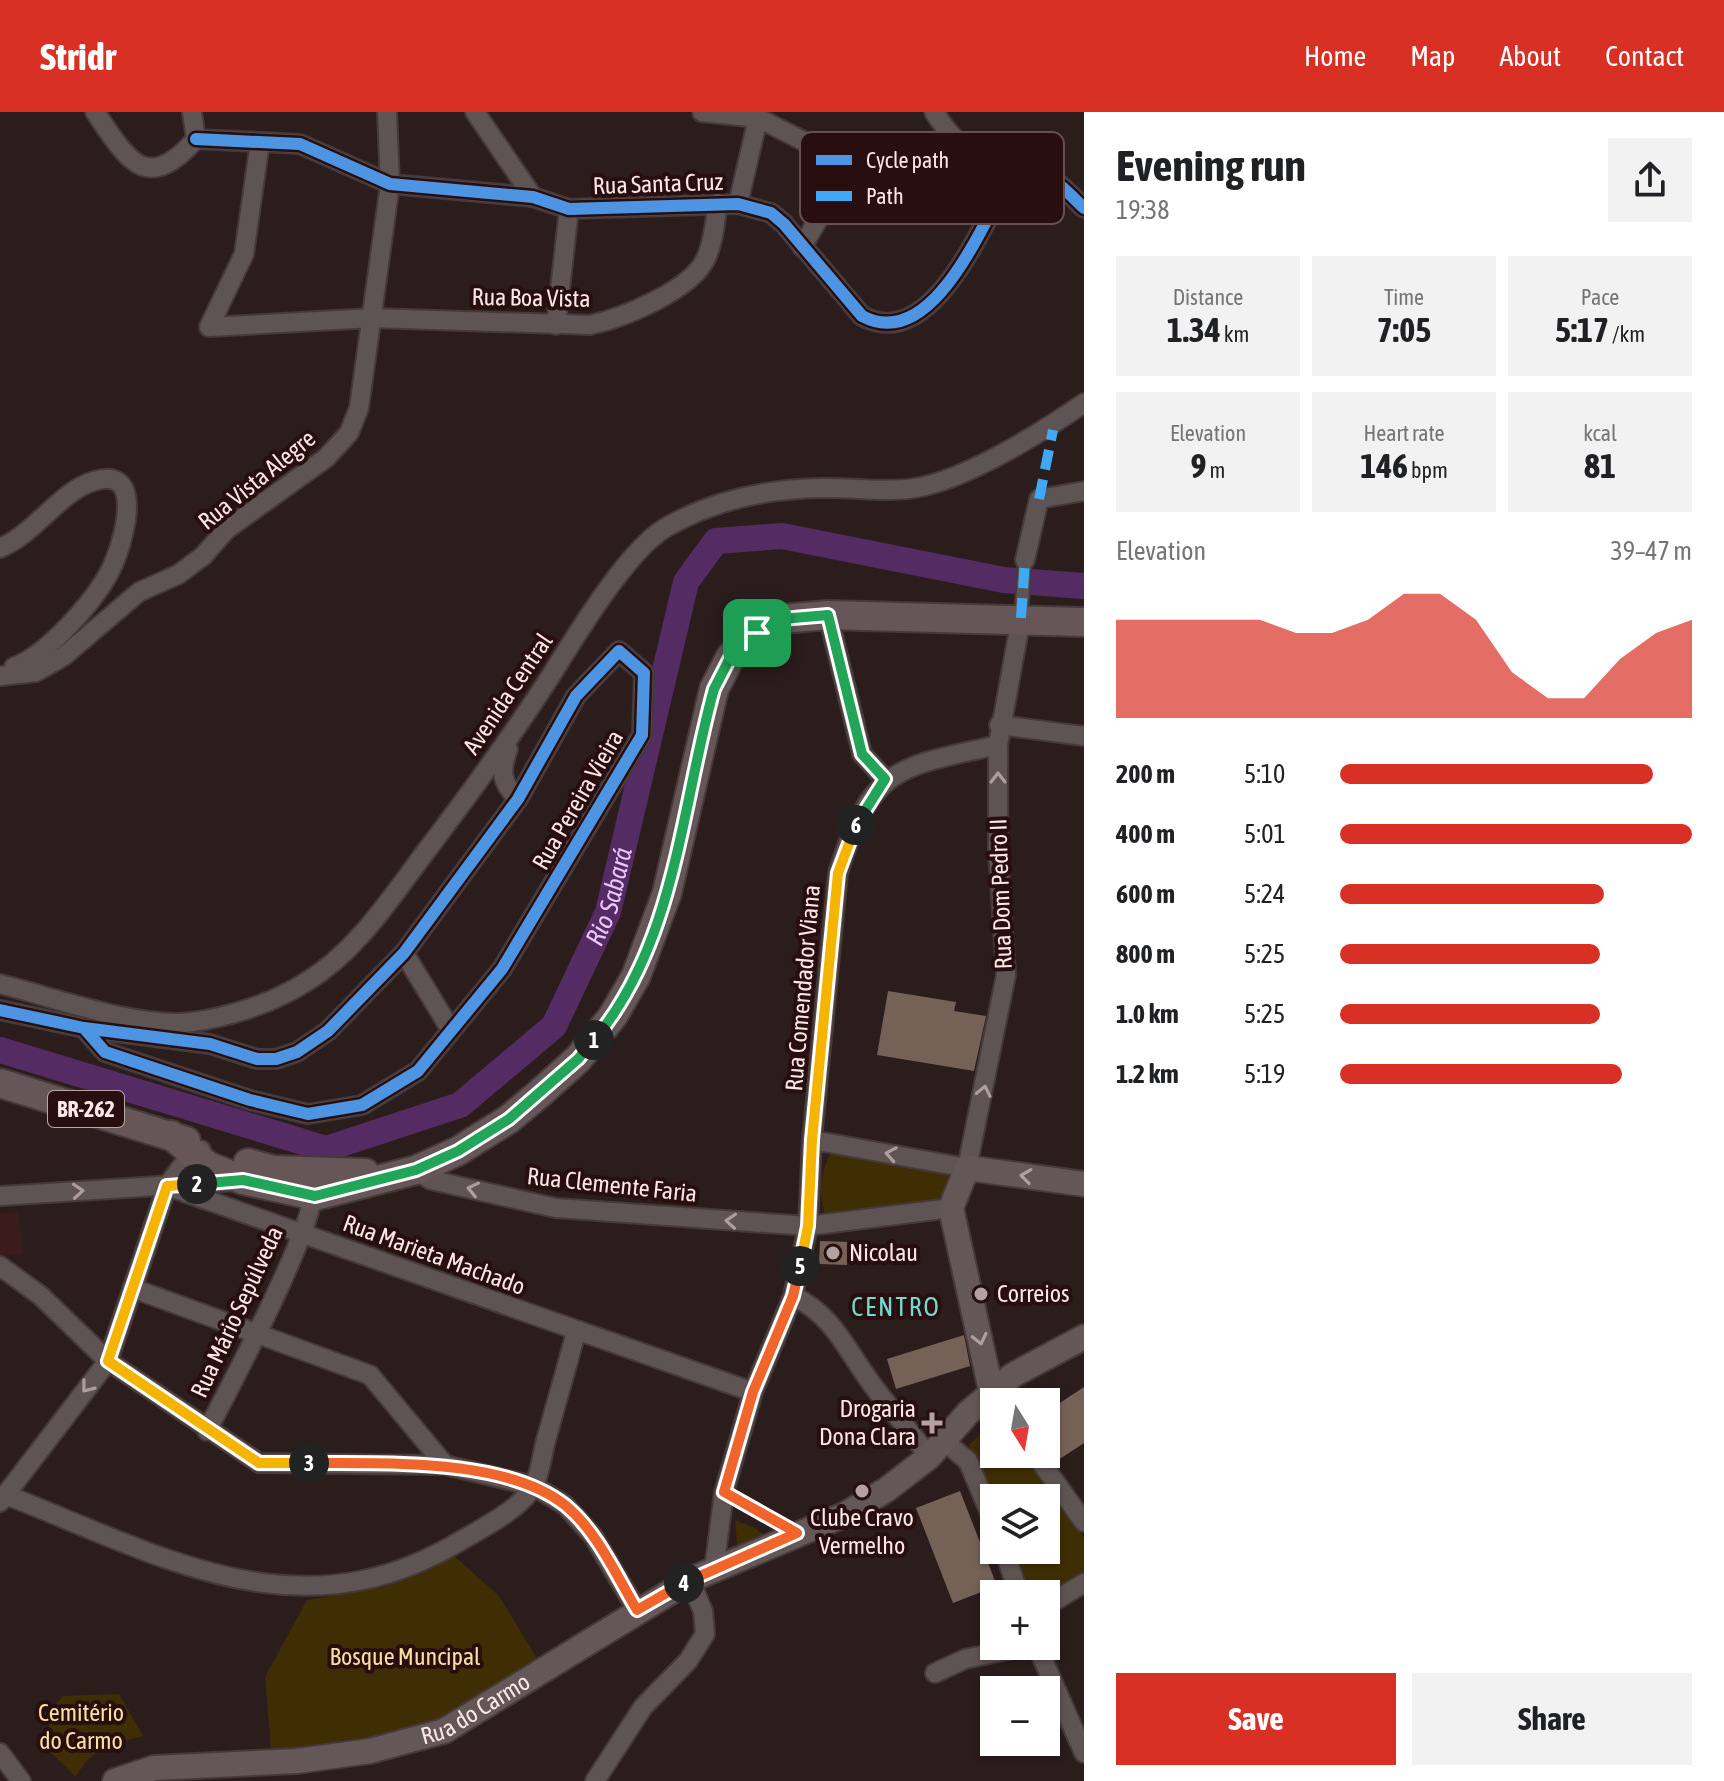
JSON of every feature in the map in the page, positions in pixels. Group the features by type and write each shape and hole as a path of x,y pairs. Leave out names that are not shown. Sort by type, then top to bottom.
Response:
{"main road":[{"name":"BR-262","path":"1021,618 1084,613"},
{"name":"BR-262","path":"189,1146 208,1166 243,1180 315,1196 402,1172 458,1151 509,1119 578,1059 613,1016 636,976 659,917 714,689 731,656 757,633 782,619 828,615 1084,622"},
{"name":"BR-262","path":"0,1083 189,1146 273,1170 402,1172"},
{"path":"992,1388 951,1208 967,1168 1084,1184"},
{"name":"Rua do Carmo","path":"1003,1388 1013,1375 1084,1337"},
{"name":"Rua do Carmo","path":"115,1781 154,1768 233,1772 370,1751 444,1731 690,1580 844,1515 886,1490 937,1449 968,1413 980,1407"}],"street":[{"path":"95,112 137,166 153,170 177,160 196,139 192,112"},
{"name":"Rua Vista Alegre","path":"0,674 36,672 64,656 139,592 179,574 203,556 227,529 326,458 349,433 359,408 390,184 387,112"},
{"path":"475,112 533,197"},
{"path":"702,112 758,118 800,139"},
{"path":"934,112 948,132"},
{"path":"738,204 758,118"},
{"name":"Rua Santa Cruz","path":"196,139 300,144 390,184 533,197 569,209 639,210 738,204 771,213 862,316 876,324 891,325 906,320 940,295 981,224"},
{"name":"Rua Boa Vista","path":"260,142 244,254 209,327 373,318 556,325 590,325 611,321 688,280 708,256 718,203"},
{"path":"1064,191 1084,208"},
{"path":"556,325 569,209"},
{"path":"802,247 815,224"},
{"name":"Avenida Central","path":"0,984 149,1021 191,1022 253,1007 305,983 339,959 372,923 513,736 591,612 662,530 700,510 744,495 822,487 916,488 959,474 1051,426 1084,403"},
{"path":"0,548 35,528 74,492 93,481 107,479 121,485 127,495 124,538 102,583 33,660 0,674"},
{"path":"1021,618 1025,560 1039,499 1084,491"},
{"path":"828,615 862,754 885,779 920,762 998,745"},
{"name":"Rua Dom Pedro II","path":"967,1168 1006,975 998,851 998,745 999,725 1021,618"},
{"name":"Rua Pereira Vieira","path":"0,1010 84,1028 210,1044 257,1059 276,1059 297,1052 328,1031 404,953 518,799 576,696 619,651 644,673 642,735 502,969 418,1071 362,1105 308,1114 250,1100 105,1052 84,1028"},
{"path":"999,725 1084,736"},
{"path":"513,736 501,769 505,786 518,799"},
{"name":"Rua Comendador Viana","path":"808,1226 812,1140 838,873 848,840 885,779"},
{"path":"404,953 451,1030"},
{"path":"812,1140 967,1168"},
{"path":"189,1146 167,1186 108,1361 3,1498 206,1572 247,1583 286,1588 331,1586 409,1567 486,1526 534,1486 576,1332"},
{"path":"300,1171 315,1196"},
{"name":"Rua Clemente Faria","path":"402,1172 556,1208 808,1226 951,1208"},
{"path":"167,1186 243,1180"},
{"name":"Rua Marieta Machado","path":"0,1196 167,1186 753,1392"},
{"name":"Rua Mário Sepúlveda","path":"207,1431 258,1332 315,1196"},
{"path":"714,1570 724,1492 753,1392 793,1296 808,1226"},
{"path":"0,1266 41,1296 108,1361 207,1431 259,1463 445,1465 534,1486 565,1505 593,1536 637,1610"},
{"path":"132,1288 370,1375 445,1465"},
{"path":"793,1296 811,1305 843,1337 870,1382 937,1449 968,1461 980,1490"},
{"path":"1045,1468 1084,1522"},
{"path":"724,1492 797,1533"},
{"path":"603,1778 643,1707 688,1661 705,1634 703,1611 690,1580"},
{"path":"1060,1598 1084,1583"},
{"path":"935,1673 980,1656"},
{"path":"1043,1660 1084,1753"},
{"path":"0,1753 21,1781"}],"shaded area":[{"path":"18,1212 23,1254 0,1256 0,1214"}],"green space":[{"path":"832,1151 948,1174 945,1201 825,1214 821,1181"},
{"path":"980,1434 980,1468 1037,1468 1048,1484 984,1484 969,1445"},
{"path":"1060,1502 1084,1538 1084,1573 1060,1588 1060,1580 1022,1580 1015,1564 1060,1564"},
{"path":"735,1520 755,1528 769,1540 738,1552"},
{"name":"Bosque Muncipal","path":"453,1555 499,1596 538,1660 432,1727 322,1746 271,1749 265,1677 307,1600 384,1587"},
{"name":"Cemitério do Carmo","path":"119,1694 143,1736 104,1748 89,1759 76,1777 49,1750 49,1712 63,1696"}],"building":[{"path":"888,991 956,1002 954,1011 986,1016 974,1071 877,1055"},
{"name":"Nicolau","path":"820,1241 848,1242 847,1265 819,1264"},
{"path":"964,1335 970,1366 896,1389 887,1359"},
{"path":"1084,1387 1084,1443 1060,1459 1060,1403"},
{"path":"960,1491 980,1542 980,1564 988,1564 995,1580 980,1580 980,1593 953,1603 916,1508"}],"waterway":[{"name":"Rio Sabará","path":"0,1050 326,1149 460,1105 554,1026 608,912 686,582 716,541 782,536 1004,580 1084,586"}],"marked path":[{"path":"1039,499 1053,430"},
{"path":"1021,618 1025,560"},
{"path":"724,1492 797,1533"}],"cycle path":[{"path":"196,139 300,144 390,184 533,197 569,209 738,204 771,213 784,224 862,316 888,323 911,316 933,300 953,277 984,224"},
{"path":"1064,189 1084,208"},
{"path":"0,1010 84,1028 210,1044 257,1059 276,1059 297,1052 328,1031 404,953 518,799 576,696 619,651 644,673 642,735 502,969 418,1071 362,1105 308,1114 250,1100 105,1052 84,1028"}],"place":[{"name":"Nicolau","path":"833,1253"},
{"name":"Correios","path":"981,1294"},
{"name":"Drogaria Dona Clara","path":"932,1423"},
{"name":"Clube Cravo Vermelho","path":"862,1491"}],"district":[{"name":"CENTRO","path":"896,1307"}],"route":[{"path":"828,615 862,754 885,779 848,840 838,873 812,1140 808,1226 793,1296 753,1392 724,1492 797,1533 690,1580 637,1610 593,1536 565,1505 534,1486 445,1465 259,1463 207,1431 108,1361 167,1186 243,1180 315,1196 416,1170 458,1151 509,1119 578,1059 613,1016 636,976 667,893 714,689 731,656 757,633 782,619 828,615"}]}
